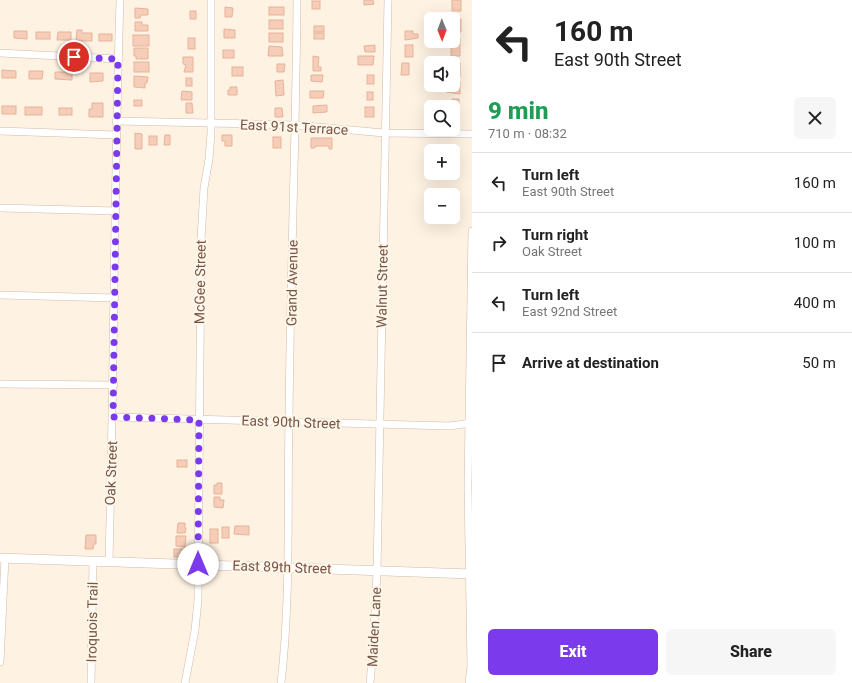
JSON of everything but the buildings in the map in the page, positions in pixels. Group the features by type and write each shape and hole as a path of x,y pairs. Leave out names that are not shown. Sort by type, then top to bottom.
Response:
{"street":[{"name":"Oak Street","path":"109,561 114,386 116,121 120,0"},
{"name":"McGee Street","path":"185,683 195,630 198,600 201,240 204,188 209,159 211,123 211,0"},
{"name":"Grand Avenue","path":"280,683 285,649 288,567 288,422 296,125 297,0"},
{"name":"Walnut Street","path":"377,572 384,132 388,0"},
{"path":"0,53 118,59"},
{"name":"East 91st Terrace","path":"116,121 296,125 384,132 472,134"},
{"path":"0,131 116,135"},
{"path":"0,208 74,212 116,211"},
{"path":"469,683 471,666 470,423 472,232"},
{"path":"0,295 115,298"},
{"path":"0,384 114,386"},
{"name":"East 90th Street","path":"113,417 449,426 470,423"},
{"path":"0,662 3,558"},
{"name":"East 89th Street","path":"3,558 470,574"},
{"name":"Iroquois Trail","path":"91,683 93,561"},
{"name":"Maiden Lane","path":"370,683 377,572"}],"route":[{"path":"74,57 118,59 113,417 199,420 198,564"}]}
